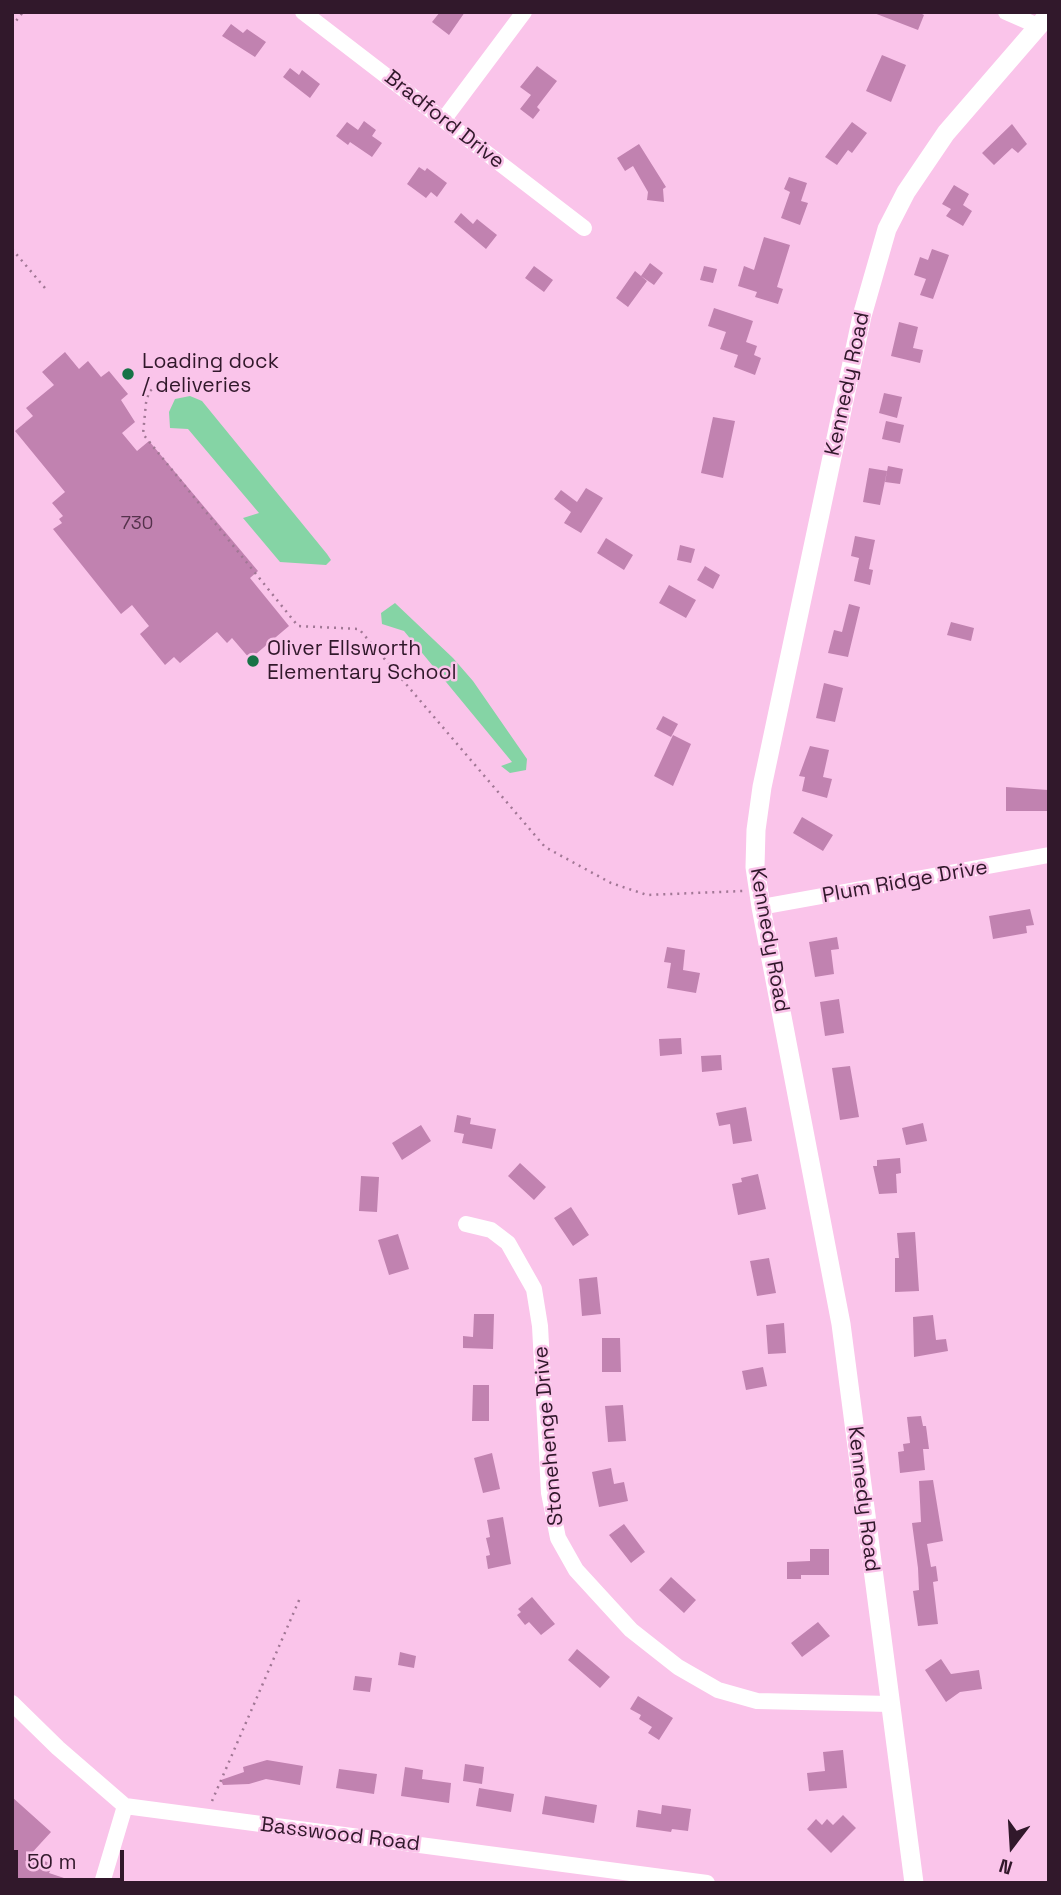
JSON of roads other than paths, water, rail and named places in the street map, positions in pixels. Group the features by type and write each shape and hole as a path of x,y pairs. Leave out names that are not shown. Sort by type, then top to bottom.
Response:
{"street":[{"name":"Bradford Drive","path":"303,12 584,228"},
{"path":"444,119 524,12"},
{"path":"1006,12 1043,20"},
{"name":"Kennedy Road","path":"914,1883 841,1324 761,907 755,867 756,837 762,787 874,268 887,229 906,191 946,134 1043,20"},
{"name":"Plum Ridge Drive","path":"761,907 1049,855"},
{"name":"Stonehenge Drive","path":"466,1224 491,1230 508,1243 534,1289 540,1326 549,1493 558,1538 576,1570 631,1630 678,1667 718,1690 757,1701 890,1704"},
{"path":"12,1703 125,1806 102,1883"},
{"name":"Basswood Road","path":"125,1806 707,1883"}],"place":[{"name":"Loading dock / deliveries","path":"128,374"},
{"name":"Oliver Ellsworth Elementary School","path":"253,661"}]}
